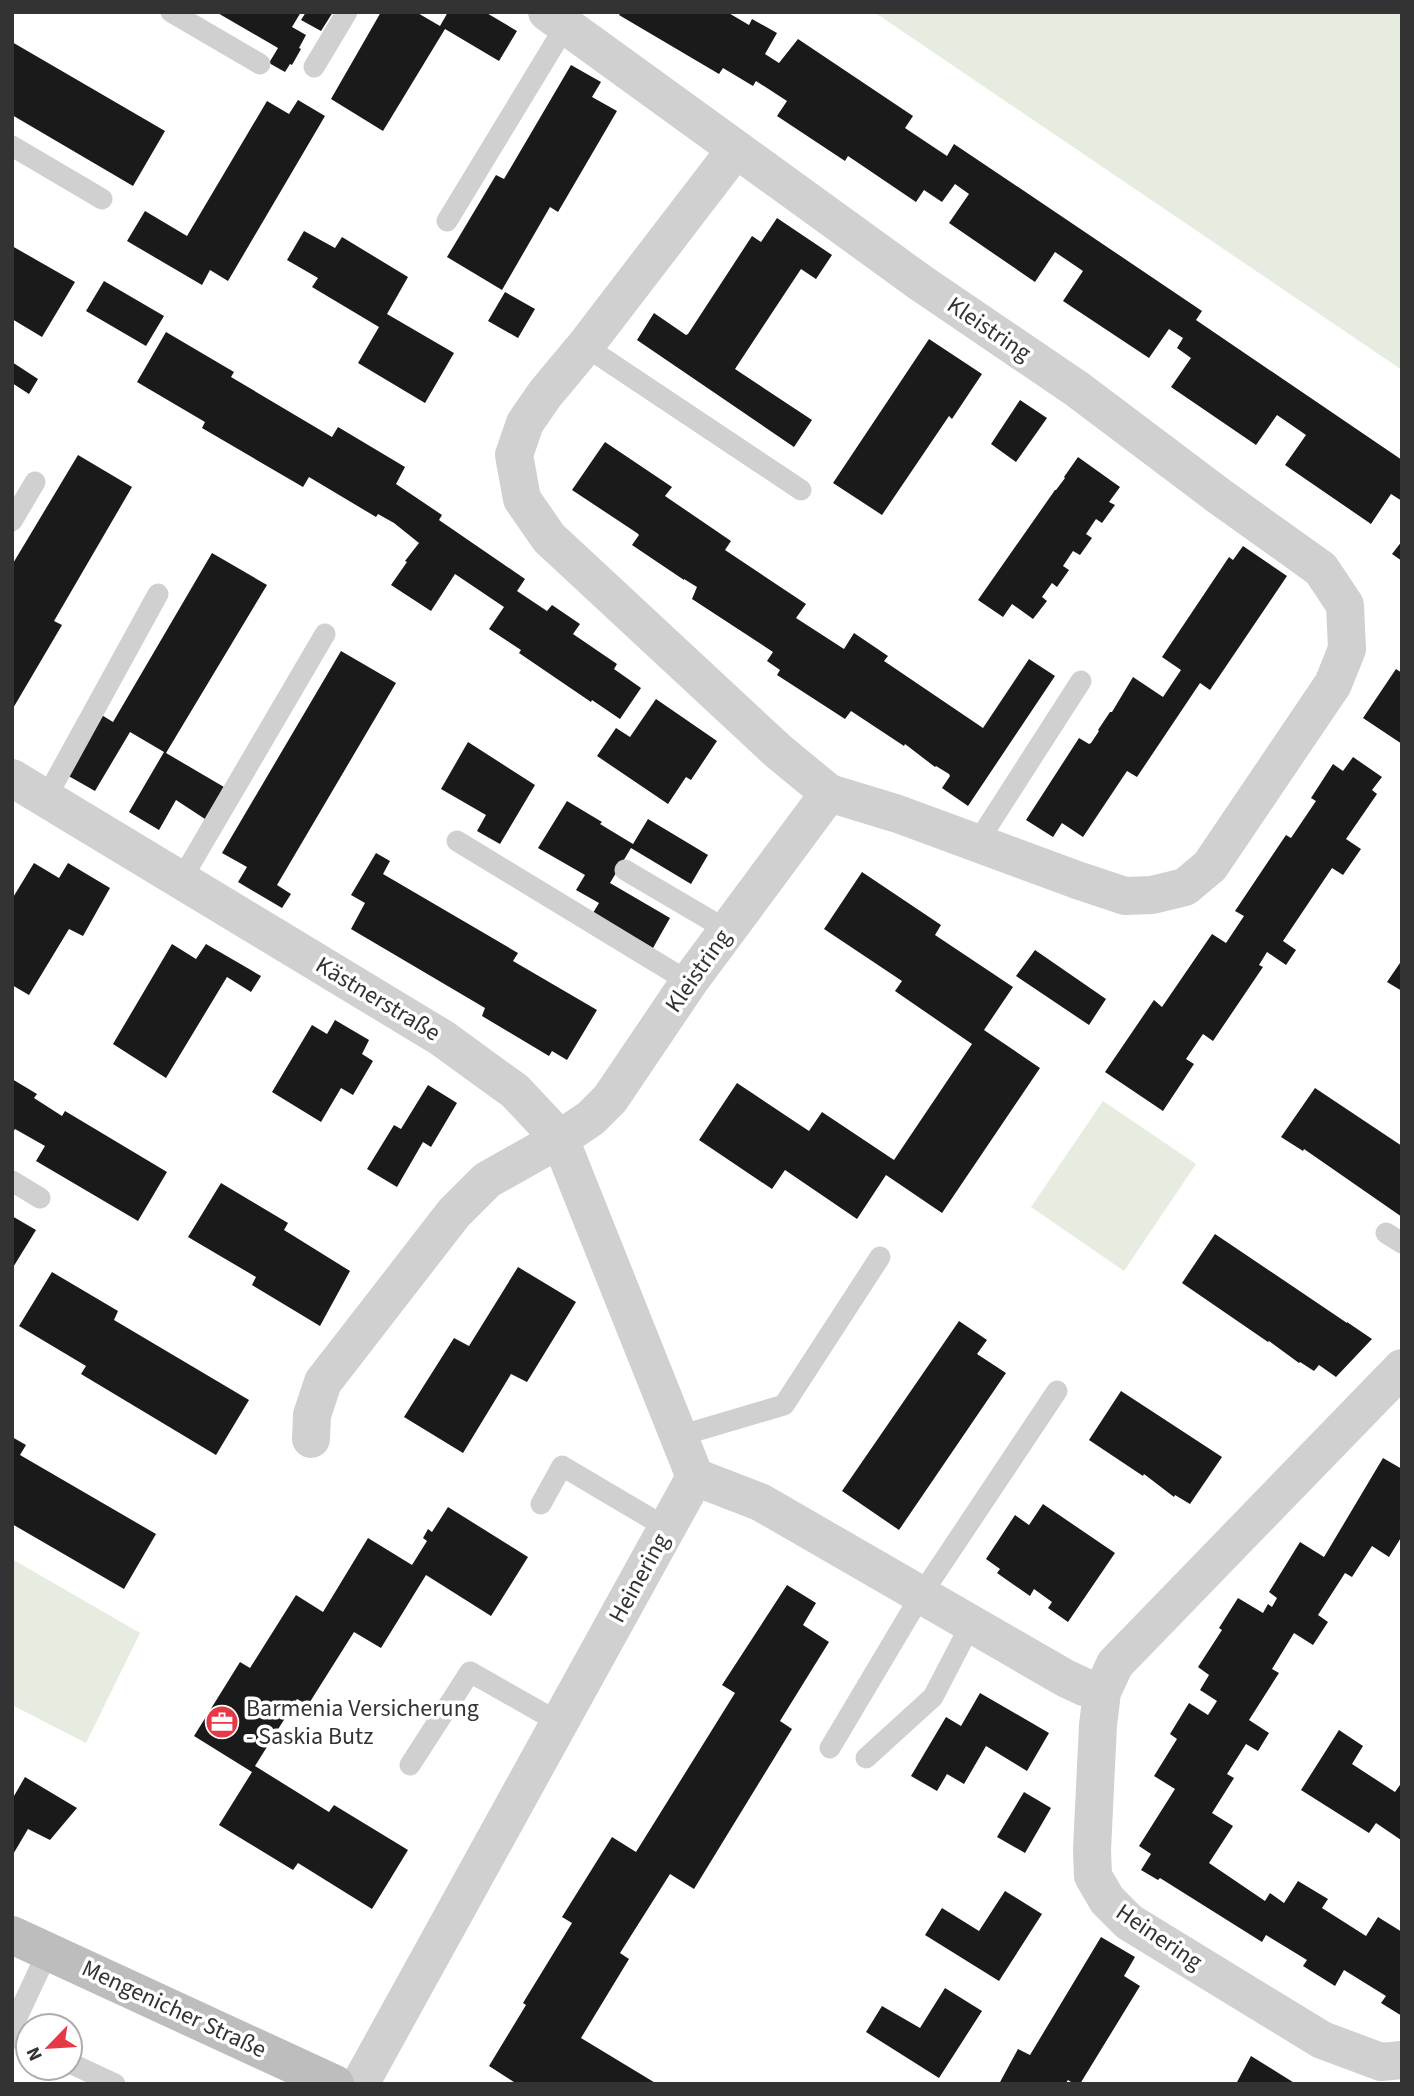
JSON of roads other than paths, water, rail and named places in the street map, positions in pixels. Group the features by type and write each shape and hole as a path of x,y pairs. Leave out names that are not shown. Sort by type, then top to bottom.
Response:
{"street":[{"path":"556,19 736,149"},
{"name":"Kleistring","path":"736,149 921,283 1077,389 1321,569 1345,605 1347,649 1333,684 1210,866 1185,887 1152,895 1125,896 898,814 829,793 778,751 549,538 522,499 514,455 525,423 736,149"},
{"name":"Kästnerstraße","path":"12,778 442,1038 515,1091 560,1139"},
{"name":"Kleistring","path":"311,1439 312,1415 323,1382 454,1213 487,1180 560,1139 591,1118 610,1099 689,982 829,793"},
{"path":"560,1139 695,1476 760,1502 1065,1678 1102,1692"},
{"name":"Heinering","path":"1402,1368 1115,1664 1102,1692 1092,1850 1094,1876 1107,1900 1129,1922 1322,2040 1381,2062 1402,2060"},
{"name":"Heinering","path":"360,2084 695,1476"},
{"name":"Mengenicher Straße","path":"12,1935 335,2084"}],"lane":[{"path":"171,12 260,64"},
{"path":"314,67 347,12"},
{"path":"447,221 556,19"},
{"path":"12,146 102,199"},
{"path":"585,346 801,490"},
{"path":"12,521 35,482"},
{"path":"46,798 159,594"},
{"path":"181,880 325,634"},
{"path":"976,844 1081,681"},
{"path":"457,841 689,982"},
{"path":"625,870 727,930"},
{"path":"12,1181 40,1198"},
{"path":"679,1436 784,1405 880,1257"},
{"path":"830,1748 921,1595 1057,1391"},
{"path":"541,1504 562,1466 667,1528"},
{"path":"866,1758 933,1697 971,1624"},
{"path":"410,1765 470,1672 559,1723"},
{"path":"12,2028 48,1951"},
{"path":"84,2070 115,2084"}],"place":[{"name":"Barmenia Versicherung - Saskia Butz","path":"222,1722"}]}
